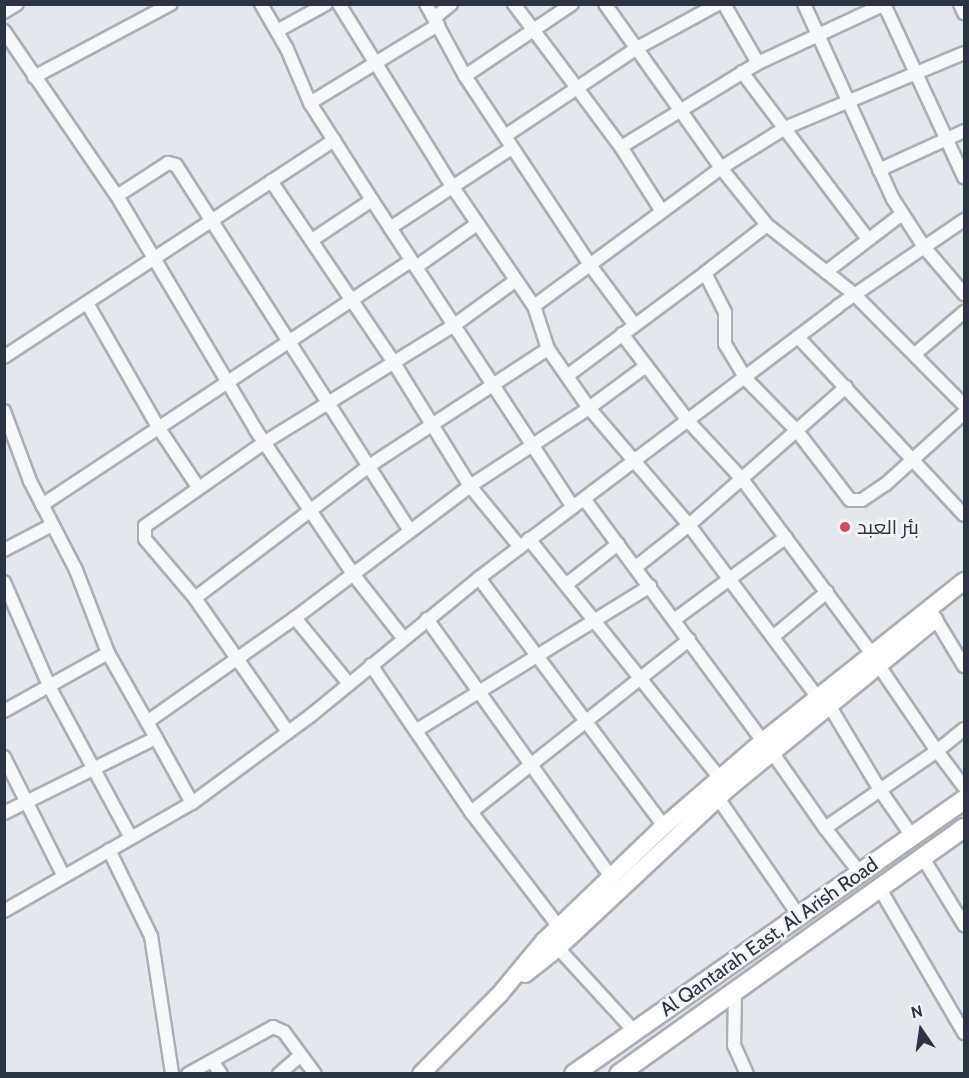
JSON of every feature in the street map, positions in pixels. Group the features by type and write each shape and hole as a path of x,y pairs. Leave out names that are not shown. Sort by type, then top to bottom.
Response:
{"highway":[{"name":"Al Qantarah East, Al Arish Road","path":"574,1074 964,800"},
{"name":"Al Qantarah East, Al Arish Road","path":"619,1074 735,994 964,828"},
{"path":"703,984 719,1005"}],"main road":[{"path":"421,1074 498,995 559,927 664,826 720,778 767,746 824,702 932,614 964,581"},
{"path":"932,614 964,595"},
{"path":"498,995 558,948 718,798 767,746"}],"street":[{"path":"4,12 17,4"},
{"path":"261,4 277,31 310,104 492,387 573,507"},
{"path":"277,31 326,4"},
{"path":"339,4 452,186 534,306 548,349 589,408 634,464 689,525 824,702 912,836"},
{"path":"426,4 465,76 590,265 633,324"},
{"path":"310,104 376,63 436,21 451,4"},
{"path":"514,4 621,147 661,210"},
{"path":"465,76 572,4"},
{"path":"606,4 721,168 767,225 854,294 964,405"},
{"path":"505,136 637,48 718,4"},
{"path":"724,4 758,63"},
{"path":"804,4 879,170 902,214 924,247 964,294"},
{"path":"960,4 964,13"},
{"path":"621,147 758,63 884,5 945,141 964,177"},
{"path":"34,77 162,6"},
{"path":"4,31 117,196 265,442 353,574 404,639"},
{"path":"534,306 661,210 721,168 785,128 964,53"},
{"path":"742,72 867,238"},
{"path":"879,170 964,131"},
{"path":"4,357 154,256 334,140"},
{"path":"390,228 512,148"},
{"path":"117,196 173,163 213,220 410,530"},
{"path":"271,181 394,363 470,486 567,584 720,778"},
{"path":"312,240 372,200"},
{"path":"826,272 867,238 902,214"},
{"path":"4,911 192,802 288,732 478,578 634,464 854,294 963,222"},
{"path":"42,505 350,299 413,264 477,224"},
{"path":"567,376 767,225"},
{"path":"705,273 725,312 727,350 746,379 797,431 854,501 878,489 916,460 964,413"},
{"path":"288,732 195,598 143,534 147,521 265,442 329,405 453,326 516,281"},
{"path":"87,303 158,427 198,487"},
{"path":"915,354 964,312"},
{"path":"622,334 689,422 742,479 786,537 964,787"},
{"path":"798,337 916,460 964,515"},
{"path":"195,598 369,466 548,349"},
{"path":"147,722 295,618 470,486 589,408 646,366"},
{"path":"636,567 689,525 846,387"},
{"path":"4,411 42,505 81,580 108,653 192,802"},
{"path":"585,500 860,873"},
{"path":"4,550 52,525"},
{"path":"674,620 729,576 786,537"},
{"path":"567,584 618,544"},
{"path":"478,578 585,724 664,826"},
{"path":"4,582 50,688 131,838"},
{"path":"417,730 478,690 536,658 650,586"},
{"path":"774,636 827,592"},
{"path":"932,614 964,666"},
{"path":"295,618 349,684"},
{"path":"427,619 530,767 611,877"},
{"path":"471,812 689,640"},
{"path":"4,711 50,688 108,653"},
{"path":"371,665 471,812 559,927"},
{"path":"825,828 937,751 964,729"},
{"path":"4,813 156,738"},
{"path":"4,757 63,875"},
{"path":"718,798 799,916"},
{"path":"109,850 151,936 172,1074"},
{"path":"923,858 964,925"},
{"path":"880,889 964,1033"},
{"path":"558,948 635,1032"},
{"path":"735,994 735,1045 747,1074"},
{"path":"188,1074 273,1027 284,1032 315,1074"},
{"path":"279,1074 300,1056"},
{"path":"212,1061 221,1074"}],"place":[{"name":"بئر العبد","path":"845,527"}]}
